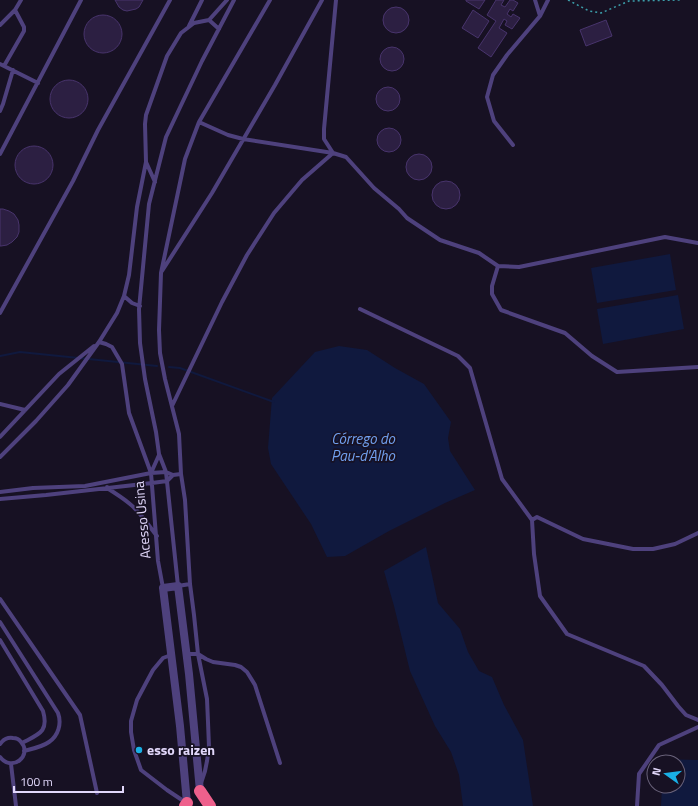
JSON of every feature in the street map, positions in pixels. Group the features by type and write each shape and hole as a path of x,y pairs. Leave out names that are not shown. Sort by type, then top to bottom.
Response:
{"highway":[{"path":"200,790 210,806"}],"street":[{"path":"163,588 178,586"},
{"name":"Acesso Usina","path":"178,586 200,790"},
{"name":"Acesso Usina","path":"163,588 180,726 186,805"},
{"path":"172,655 186,654"}],"lane":[{"path":"0,25 15,10 21,0"},
{"path":"0,154 81,0"},
{"path":"0,313 74,181 98,130 170,0"},
{"path":"188,27 202,0"},
{"path":"0,457 63,391 99,342 117,313 124,296 137,207 146,162 146,115 167,56 180,33 194,23 209,20 227,0"},
{"path":"159,454 143,369 140,343 140,306 149,204 166,137 202,61 234,0"},
{"path":"200,790 209,747 208,722 190,584 185,500 181,474 180,434 165,379 160,353 159,330 161,273 185,159 199,122 270,0"},
{"path":"161,273 212,193 275,86 322,0"},
{"path":"333,153 324,139 324,129 336,0"},
{"path":"535,0 540,16"},
{"path":"513,145 494,121 487,97 493,75 507,55 540,16 548,0"},
{"path":"15,10 24,27 24,31 2,64 38,83"},
{"path":"209,20 218,29"},
{"path":"0,111 4,104 13,70"},
{"path":"199,122 228,135 243,139 333,153 346,157 374,188 400,210 407,218 440,240 479,253 498,266 520,266 665,237 698,243"},
{"path":"172,407 222,302 247,255 274,213 302,180 333,153"},
{"path":"146,162 154,182"},
{"path":"498,266 492,286 492,294 501,310 565,333 592,356 617,372 698,367"},
{"path":"124,296 132,303 140,306"},
{"path":"360,309 458,356 470,368 502,479 532,520 534,554 540,596 567,634 644,666 686,715 698,720"},
{"path":"0,437 59,374 99,342"},
{"path":"99,342 112,347 122,364 129,413 151,473"},
{"path":"0,404 25,410"},
{"name":"Acesso Usina","path":"159,454 151,473 158,562 163,588"},
{"name":"Acesso Usina","path":"159,454 166,472 178,586"},
{"path":"0,492 33,488 85,486 151,473 166,472 173,475 181,474"},
{"path":"0,500 167,481 173,475"},
{"path":"106,482 107,488 131,505 157,536"},
{"path":"532,520 537,517 583,539 633,549 653,549 667,546 698,533"},
{"path":"178,586 190,584"},
{"path":"0,599 80,715 96,793"},
{"path":"0,622 60,719 58,731 49,743 24,751"},
{"path":"0,640 43,711 46,719 44,729 40,733 22,743"},
{"path":"186,654 198,654 213,662 241,667 247,672 255,685 280,763"},
{"path":"172,655 163,658 153,670 146,683 137,700 131,721 131,732 134,750 141,770 186,805"},
{"path":"636,806 639,774 659,745 698,727"},
{"path":"0,744 4,740 12,737 20,740 24,751 22,758 15,763 11,764 2,761 0,757"},
{"path":"11,764 16,806"}],"path":[{"path":"568,0 589,11 601,13 629,1 681,0"}],"water":[{"path":"670,254 676,290 597,303 591,268"},
{"path":"678,295 684,329 603,344 597,309"},
{"name":"Córrego do Pau-d'Alho","path":"339,346 367,350 424,384 451,422 448,438 450,451 475,490 389,531 345,556 327,557 311,524 271,464 268,448 272,398 315,352"},
{"path":"426,547 438,603 460,629 468,652 479,671 492,677 504,705 523,740 533,806 463,806 459,775 451,752 435,726 410,671 384,571"},
{"path":"686,760 698,760 698,806 661,806 662,794 686,794"}],"building":[{"path":"115,0 143,0 139,7 127,11 119,7"},
{"path":"466,0 485,0 479,9"},
{"path":"496,0 504,0 501,5 505,7 510,0 518,3 513,11 510,9 507,14 511,17 513,14 520,18 512,29 505,25 507,21 504,19 499,28 507,33 491,57 478,48 496,21 487,15"},
{"path":"396,7 405,11 409,20 405,29 396,33 387,29 383,20 387,11"},
{"path":"473,10 489,21 478,38 462,28"},
{"path":"103,15 116,21 122,34 116,47 103,53 90,47 84,34 90,21"},
{"path":"606,20 612,36 586,46 580,30"},
{"path":"392,47 401,50 404,59 401,68 392,71 383,68 380,59 383,50"},
{"path":"69,80 82,86 88,99 82,112 69,118 56,112 50,99 56,86"},
{"path":"388,87 397,90 400,99 397,108 388,111 379,108 376,99 379,90"},
{"path":"389,128 398,131 401,140 398,149 389,152 380,149 377,140 380,131"},
{"path":"34,146 47,152 53,165 47,178 34,184 21,178 15,165 21,152"},
{"path":"419,154 428,158 432,167 428,176 419,180 410,176 406,167 410,158"},
{"path":"446,181 456,185 460,195 456,205 446,209 436,205 432,195 436,185"},
{"path":"0,209 14,214 19,225 17,237 7,245 1,246 0,246"}],"waterway":[{"path":"0,356 20,352 157,366"},
{"path":"169,367 180,368 274,402"}],"place":[{"name":"esso raizen","path":"139,750"}]}
